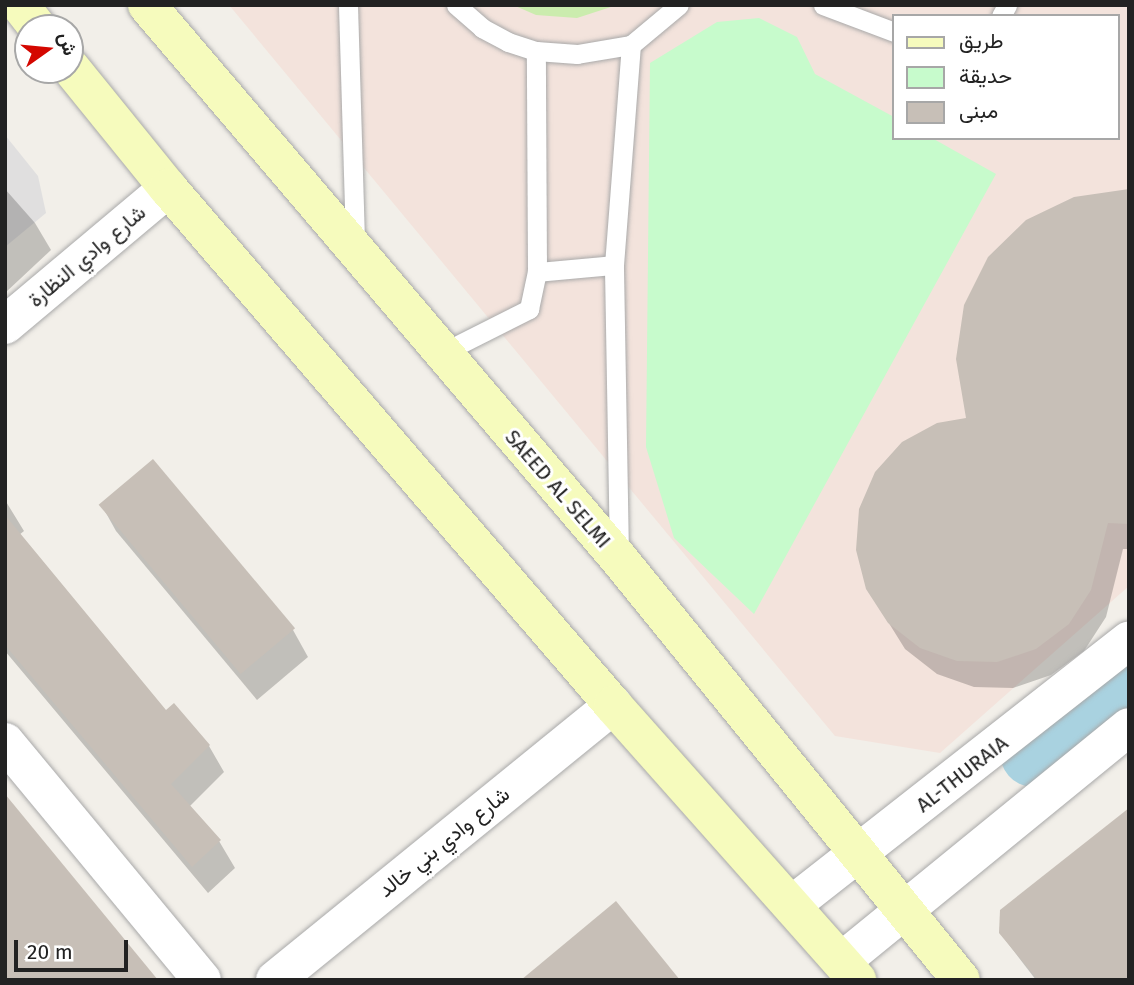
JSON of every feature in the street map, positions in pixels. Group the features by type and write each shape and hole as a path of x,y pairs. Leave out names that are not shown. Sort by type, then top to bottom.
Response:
{"street":[{"name":"SAEED AL SELMI","path":"147,5 355,246 440,354 619,559 961,980"},
{"path":"84,84 168,188 613,705 849,970 901,909 1129,727"},
{"name":"شارع وادي النظارة","path":"5,325 168,188"},
{"name":"AL-THURAIA","path":"793,904 1129,641"},
{"name":"شارع وادي بني خالد","path":"275,980 613,705"},
{"path":"5,742 202,980"}],"lane":[{"path":"348,5 355,246"},
{"path":"456,5 482,28 536,51 577,54 631,44 679,5"},
{"path":"823,5 892,31"},
{"path":"619,559 614,265 631,44"},
{"path":"440,354 529,309 537,272 536,51"},
{"path":"537,272 614,265"}],"shaded area":[{"path":"229,5 1129,5 1129,586 940,753 835,736"},
{"path":"5,135 38,176 46,213 5,247"}],"green space":[{"path":"513,5 617,5 577,18 536,15"},
{"path":"759,18 797,37 815,74 892,116 892,140 936,140 996,174 754,614 674,538 646,447 650,63 717,22"}],"building":[{"path":"1129,189 1129,524 1108,523 1091,590 1069,624 1036,649 997,662 957,661 920,648 888,623 866,589 856,550 859,509 875,472 902,442 937,423 966,418 956,359 964,305 988,257 1026,220 1074,197"},
{"path":"153,459 295,628 241,674 99,505"},
{"path":"5,515 166,710 174,703 210,745 171,784 221,840 192,867 5,645"},
{"path":"5,794 158,980 5,980"},
{"path":"1129,808 1129,980 1038,980 999,933 1000,910"},
{"path":"616,901 680,980 521,980"}],"waterway":[{"path":"1034,753 1129,668"}]}
